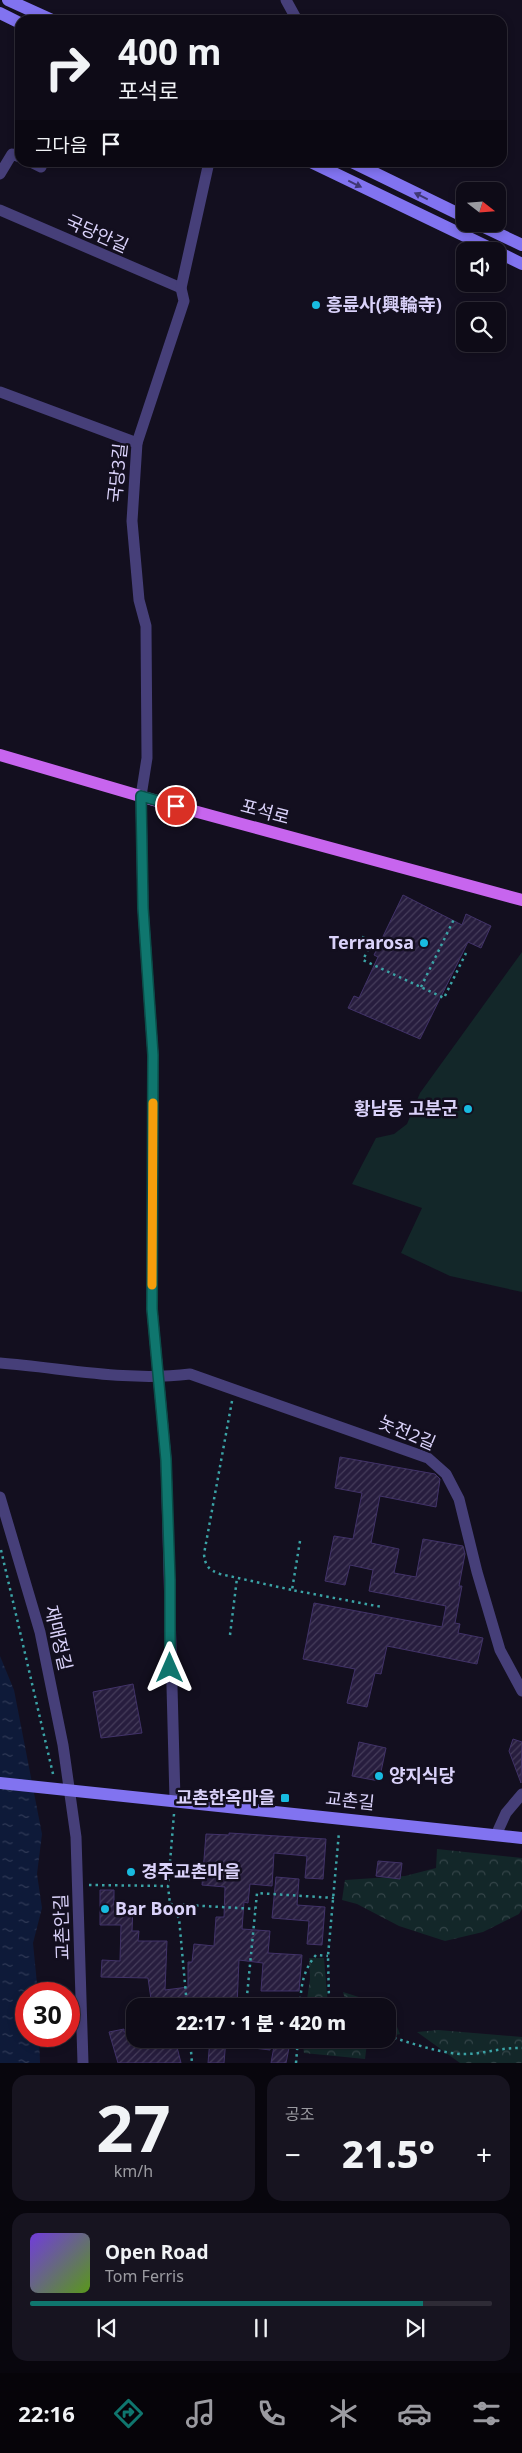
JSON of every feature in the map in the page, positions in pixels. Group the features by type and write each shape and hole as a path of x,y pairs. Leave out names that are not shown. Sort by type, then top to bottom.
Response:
{"main road":[{"name":"포석로","path":"0,755 141,796 522,900"}],"street":[{"path":"8,0 41,15"},
{"path":"286,0 294,15"},
{"path":"0,13 15,20"},
{"path":"0,174 12,154 15,155"},
{"name":"국당3길","path":"175,1800 166,1469 152,1309 153,1055 143,908 141,796 147,758 146,626 139,600 132,521 137,443 184,301 181,288 208,167"},
{"path":"321,167 476,242"},
{"path":"362,167 456,213"},
{"name":"국당안길","path":"0,210 181,288"},
{"path":"495,232 522,245"},
{"path":"506,256 522,264"},
{"path":"0,392 137,443"},
{"name":"놋전2길","path":"0,1363 102,1375 159,1378 190,1374 428,1458 446,1474 460,1499 477,1572 500,1650 522,1691"},
{"name":"재매정길","path":"0,1496 40,1632 63,1745 63,1790"},
{"name":"교촌길","path":"0,1783 522,1838"},
{"name":"교촌안길","path":"63,1790 76,1837 83,2063"},
{"path":"496,1835 506,1813 522,1794"}],"path":[{"path":"421,987 454,917"},
{"path":"362,937 372,941 363,960 444,998 466,953"},
{"path":"234,1390 204,1554 205,1564 210,1570 236,1578 382,1607"},
{"path":"292,1590 300,1541"},
{"path":"0,1546 63,1790"},
{"path":"230,1635 236,1578"},
{"path":"175,1800 168,1886 170,1904 179,1918 185,1998"},
{"path":"329,1998 328,1956 340,1818"},
{"path":"78,1884 168,1886"},
{"path":"247,1998 257,1893 334,1898"},
{"path":"170,1904 255,1909"},
{"path":"300,1998 301,1986 307,1965 316,1955 328,1956"},
{"path":"396,2038 459,2054 482,2054 507,2047 522,2048"},
{"path":"191,2048 192,2063"},
{"path":"296,2063 297,2048"}],"green space":[{"name":"황남동 고분군","path":"522,952 522,1292 450,1276 401,1253 422,1208 352,1184 376,1138 394,1134 407,1124 420,1093"},
{"path":"437,1849 522,1858 522,1909 519,1914 483,1932 445,1941 399,1926 357,1904 342,1900 345,1880 405,1876 436,1868"},
{"path":"309,1958 324,1958 327,1998 307,1998 310,1979"},
{"path":"343,1992 362,1998 345,1998"},
{"path":"396,2024 400,2034 396,2035"},
{"path":"438,2030 522,2037 522,2063 460,2063 417,2032"},
{"path":"303,2048 366,2048 365,2059 304,2053"}],"water":[{"path":"0,1656 14,1690 42,1834 37,1874 42,1908 33,1943 37,1982 15,1982 15,2047 39,2047 40,2063 0,2063"}],"building":[{"path":"403,895 462,925 466,914 491,926 481,948 468,942 420,1039 348,1008 354,996 359,998 378,957 374,955"},
{"path":"340,1457 435,1474 440,1479 436,1507 380,1496 371,1543 399,1549 394,1573 416,1577 423,1539 463,1546 465,1554 459,1586 462,1586 455,1623 460,1624 458,1633 483,1638 477,1664 387,1646 381,1674 375,1673 367,1707 347,1703 355,1669 303,1659 314,1603 442,1627 446,1606 369,1591 373,1570 350,1565 345,1585 325,1581 334,1536 353,1539 362,1493 335,1488"},
{"path":"133,1684 142,1733 101,1738 93,1692"},
{"path":"513,1739 522,1742 521,1783 509,1751"},
{"path":"359,1742 386,1748 379,1781 352,1776"},
{"path":"229,1833 326,1839 323,1879 305,1878 307,1856 274,1853 272,1886 250,1884 248,1903 244,1902 242,1929 270,1931 268,1953 302,1955 299,1991 261,1991 263,1963 239,1960 237,1998 151,1998 148,1978 101,1977 102,1960 120,1961 121,1925 100,1925 100,1890 114,1890 114,1905 133,1905 132,1931 139,1931 138,1941 167,1941 165,1990 188,1987 188,1962 192,1962 194,1944 214,1946 216,1917 224,1917 225,1887 202,1885 206,1834 229,1835"},
{"path":"378,1861 402,1863 400,1879 376,1876"},
{"path":"276,1877 299,1879 297,1905 325,1907 322,1945 307,1944 309,1921 272,1918"},
{"path":"124,2029 124,2032 126,2032 126,2048 177,2048 181,2063 118,2063 109,2032"},
{"path":"209,2048 225,2048 224,2063 208,2063"},
{"path":"254,2048 270,2048 270,2050"},
{"path":"274,2048 289,2048 286,2063 271,2063"}],"slow traffic":[{"path":"152,1285 153,1103"}],"place":[{"name":"흥륜사(興輪寺)","path":"316,305"},
{"name":"Terrarosa","path":"424,943"},
{"name":"황남동 고분군","path":"468,1109"},
{"name":"양지식당","path":"379,1776"},
{"name":"교촌한옥마을","path":"285,1798"},
{"name":"경주교촌마을","path":"131,1872"},
{"name":"Bar Boon","path":"105,1909"}],"route":[{"path":"170,1668 170,1580 166,1460 152,1309 153,1055 143,908 141,796 176,806"}]}
